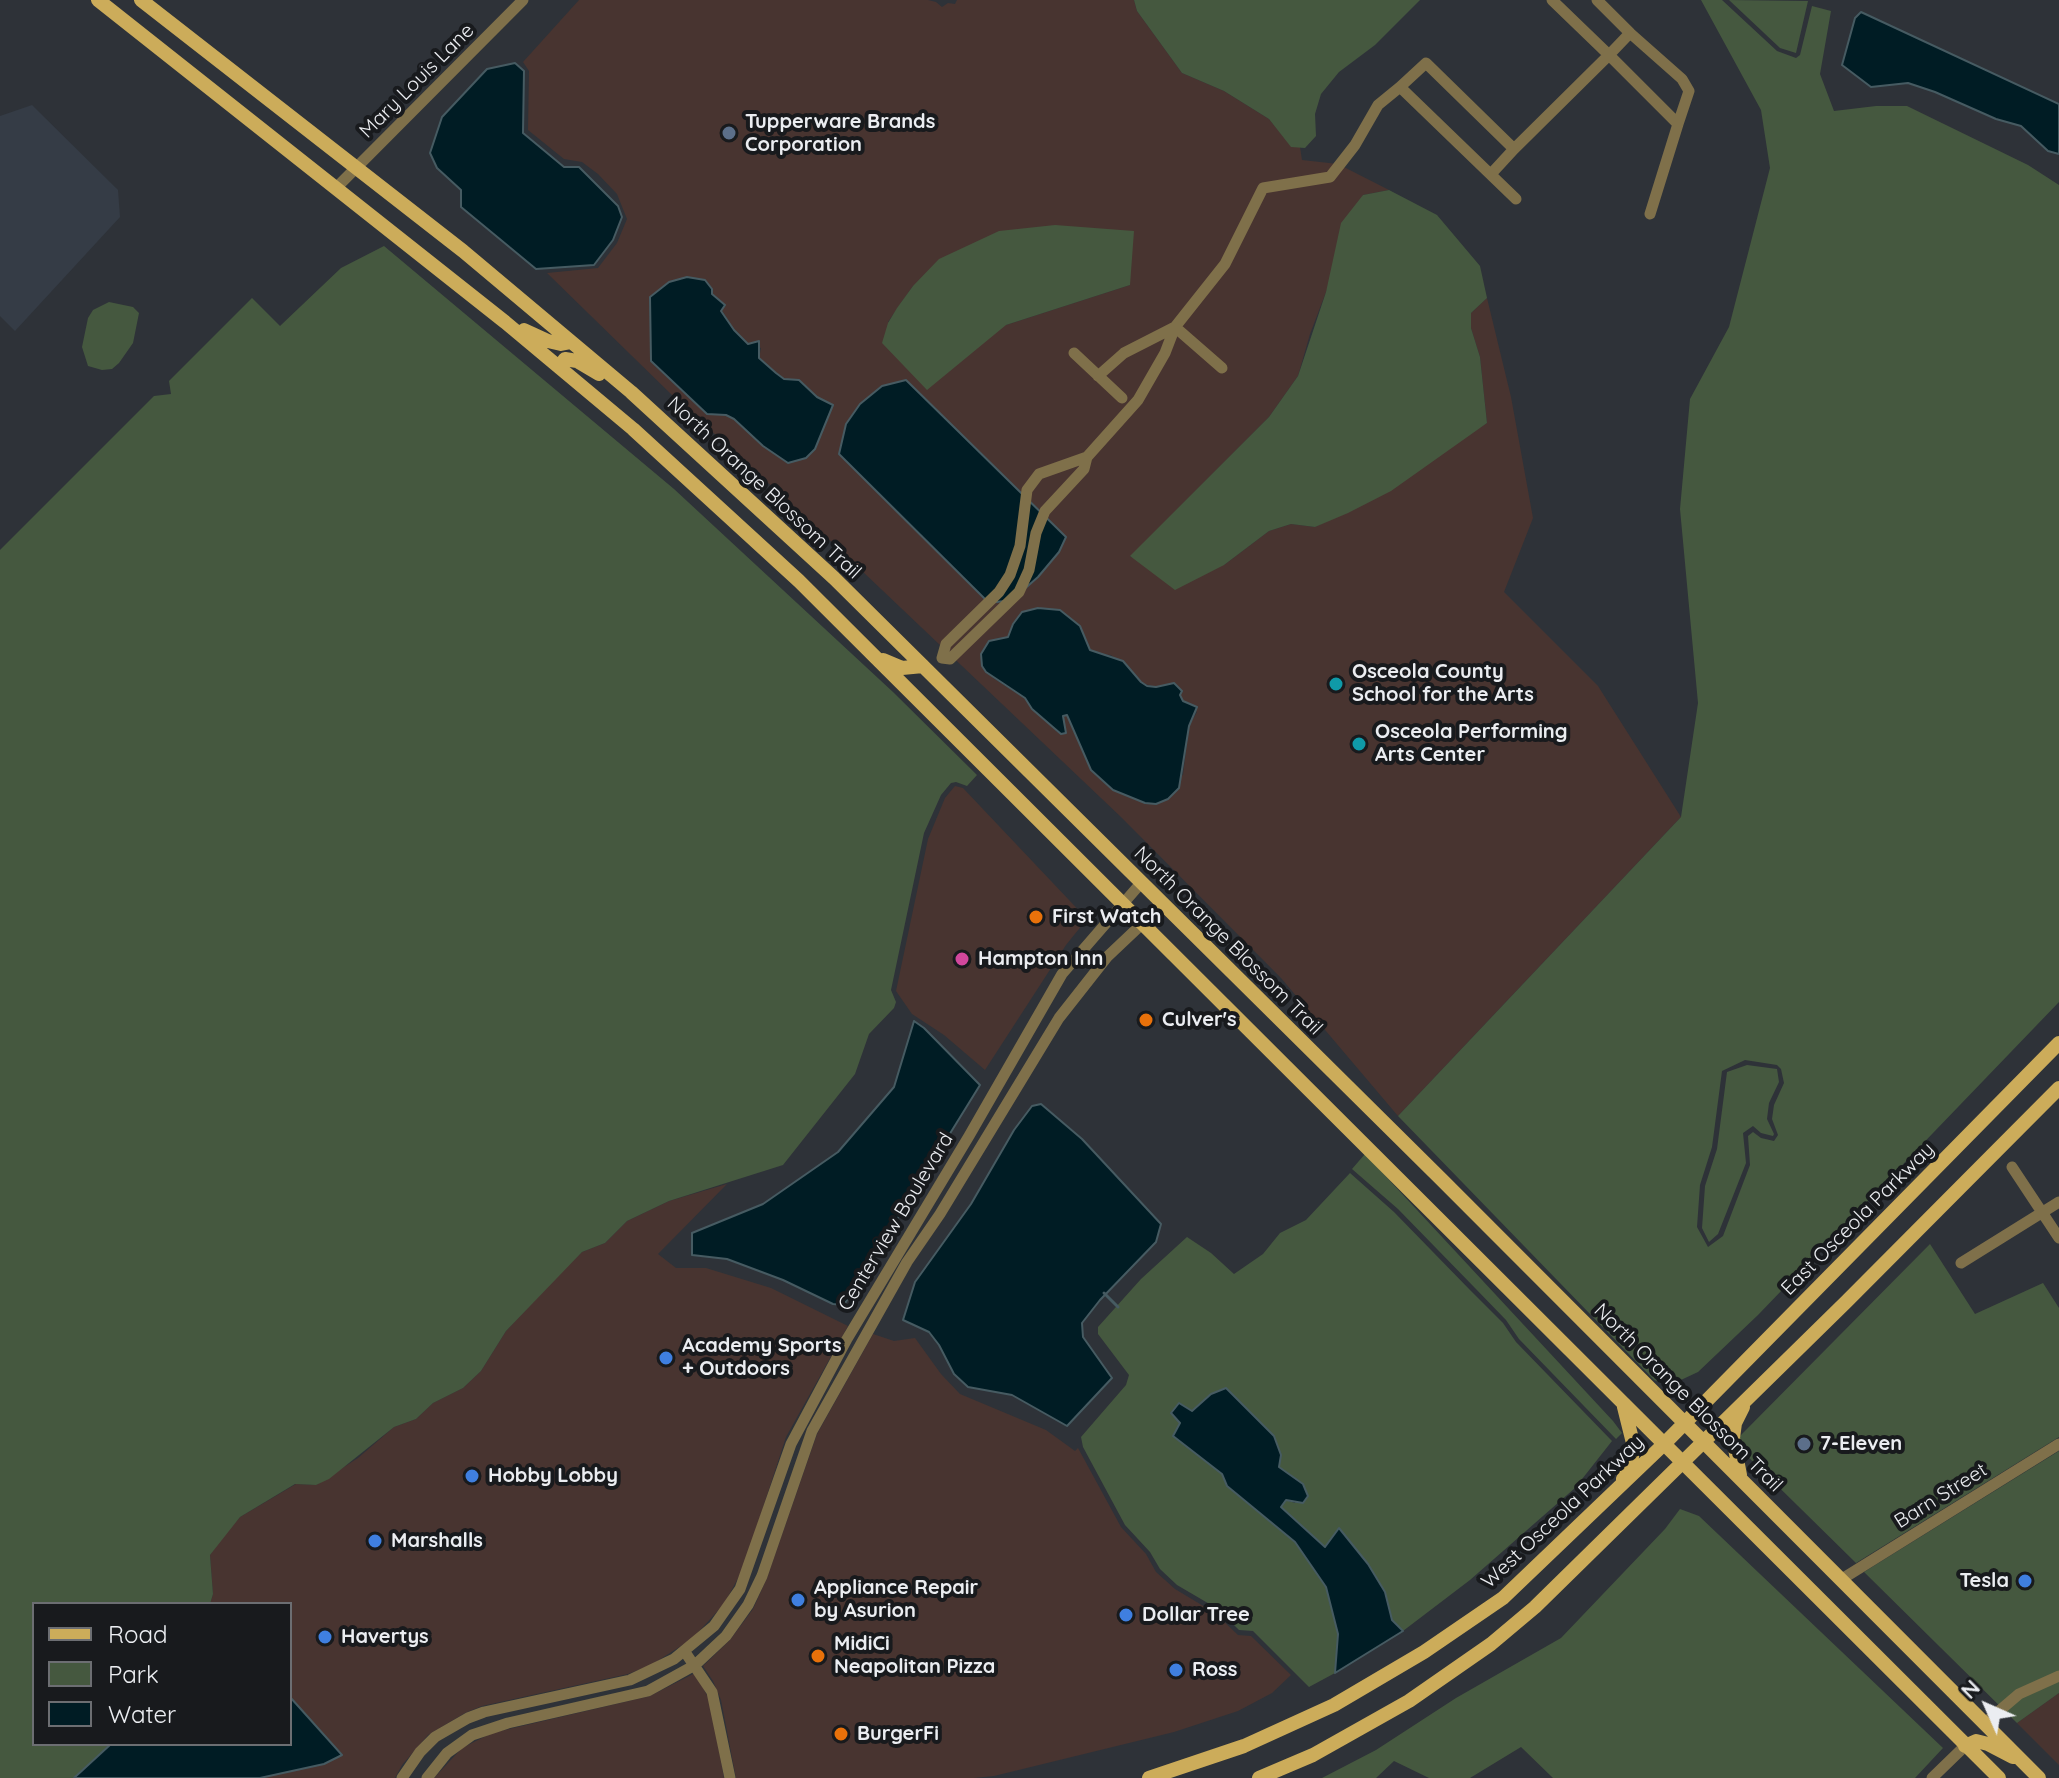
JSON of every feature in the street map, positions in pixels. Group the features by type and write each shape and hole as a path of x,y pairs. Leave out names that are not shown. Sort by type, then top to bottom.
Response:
{"main road":[{"path":"98,0 505,322 716,504 876,657 1124,903 1999,1778"},
{"name":"North Orange Blossom Trail","path":"141,0 463,251 631,392 834,578 1685,1422 2039,1778"},
{"path":"505,322 548,341 561,344 571,342"},
{"path":"559,367 565,359 577,361 631,392"},
{"path":"876,657 902,668 923,666"},
{"name":"East Osceola Parkway","path":"1663,1445 2059,1043"},
{"path":"1259,1778 1313,1755 1431,1687 1491,1644 1535,1607 2059,1088"},
{"path":"1741,1479 1733,1438 1735,1423 1746,1399"},
{"path":"1615,1493 1630,1466 1634,1447 1624,1405"},
{"name":"West Osceola Parkway","path":"1149,1778 1220,1755 1287,1728 1403,1665 1503,1598 1663,1445"},
{"path":"1965,1746 1976,1741 1988,1744 2027,1765"}],"street":[{"name":"Mary Louis Lane","path":"337,187 523,0"},
{"path":"1552,0 1678,124"},
{"path":"1597,0 1682,79 1689,91 1650,214"},
{"path":"1491,174 1630,33"},
{"path":"1087,457 1084,469 1043,516 1036,533 1029,570 1019,592 950,659 942,658 946,644 999,592 1010,575 1020,546 1027,490 1039,474 1087,457 1138,400 1165,353 1175,327 1225,264 1263,188 1330,177 1355,145 1378,105 1426,63 1514,149"},
{"path":"1400,87 1516,199"},
{"path":"1175,327 1222,368"},
{"path":"1098,376 1124,353 1175,327"},
{"path":"1074,353 1122,398"},
{"path":"1050,471 1063,480 1063,491"},
{"path":"1026,512 1034,519 1043,516"},
{"name":"Centerview Boulevard","path":"402,1778 435,1737 484,1712 630,1680 654,1671 685,1652 714,1626 740,1589 791,1444 882,1279 1017,1055 1062,974 1141,883"},
{"name":"Centerview Boulevard","path":"427,1778 447,1753 472,1735 489,1728 648,1691 695,1665 732,1629 756,1590 805,1448 907,1262 940,1214 1059,1018 1092,974 1162,905"},
{"path":"1017,1055 1031,1062"},
{"path":"2012,1167 2059,1238"},
{"path":"1961,1263 2059,1202"},
{"path":"791,1444 805,1448"},
{"name":"Barn Street","path":"1842,1579 2059,1444"},
{"path":"685,1652 708,1682 715,1700 730,1778"},
{"path":"1985,1723 2019,1694 2059,1676"},
{"path":"435,1737 447,1753"},
{"path":"1932,1778 1965,1746"}],"shaded area":[{"path":"579,0 928,0 942,7 948,3 955,4 957,0 1134,0 1137,11 1182,73 1224,91 1269,119 1291,146 1300,147 1302,160 1338,164 1389,190 1363,195 1310,334 1298,376 1269,417 1130,557 1224,565 1269,531 1291,524 1315,527 1331,519 1487,423 1480,357 1471,328 1471,313 1487,298 1511,397 1533,518 1504,592 1598,686 1681,817 1398,1116 1281,978 1121,817 673,396 547,273 598,268 617,243 627,219 617,194 598,174 582,162 564,159 528,130 529,71 523,62","holes":["1130,285 1006,325 888,322 913,286","712,289 734,330 748,344 761,348 759,358 784,379 799,380 817,397 833,405 763,446 734,419 726,415 707,414 655,366 652,361 652,331","1013,624 1080,626 1090,650 1111,655 1141,683 1156,687 1175,683 1183,701 1197,712 1189,726 1183,775 1123,793 1113,790 1091,769 1067,715 1063,716 1063,724 1057,732 1032,709 1025,698 993,678 997,638 1008,637"]},
{"path":"32,105 118,190 120,217 15,331 0,316 0,116"},
{"path":"955,786 963,788 1087,919 1066,945 985,1070 944,1035 912,1014 896,991 928,839 945,798"},
{"path":"727,1184 658,1254 676,1268 706,1268 771,1288 848,1326 786,1437 743,1569 724,1604 692,1639 651,1665 628,1674 482,1706 465,1713 428,1735 395,1778 260,1778 324,1764 342,1754 292,1699 292,1602 211,1602 213,1594 210,1555 221,1538 240,1517 296,1484 316,1485 358,1458 394,1427 416,1419 433,1403 463,1388 481,1371 506,1331 582,1252 605,1243 627,1221 669,1201"},
{"path":"873,1334 894,1341 915,1338 960,1394 1046,1430 1075,1451 1078,1448 1121,1527 1146,1554 1156,1572 1175,1589 1215,1613 1238,1635 1251,1636 1291,1675 1272,1693 1238,1711 1174,1732 994,1776 736,1778 721,1700 703,1666 730,1640 753,1609 767,1578 817,1434"},
{"path":"695,1673 710,1701 724,1778 434,1778 462,1748 492,1733 650,1696"},
{"path":"2059,1693 2059,1765 2017,1723"}],"green space":[{"path":"1134,0 1420,0 1375,45 1339,72 1321,94 1315,114 1316,136 1305,148 1291,147 1269,119 1224,91 1182,73 1137,11"},
{"path":"1701,0 1722,0 1777,51 1796,58 1800,55 1812,6 1831,11 1820,74 1834,111 1907,106 2028,165 2059,185 2059,1002 1758,1315 1698,1372 1668,1386 1654,1380 1398,1116 1681,817 1698,703 1680,509 1690,399 1729,327 1770,168 1761,110","holes":["1745,1060 1777,1065 1784,1083 1774,1105 1772,1119 1778,1135 1774,1141 1753,1132 1748,1136 1750,1165 1723,1236 1708,1247 1697,1227 1700,1185 1712,1147 1722,1071"]},
{"path":"1729,0 1808,1 1796,53 1780,48"},
{"path":"1389,190 1437,215 1480,266 1487,298 1471,313 1471,328 1480,357 1487,423 1391,491 1315,527 1291,524 1269,531 1224,565 1175,590 1130,556 1269,417 1298,376 1326,292 1341,223 1363,195"},
{"path":"1055,225 1134,231 1130,285 1006,325 927,390 882,343 897,308 939,259 999,231"},
{"path":"384,246 674,489 893,692 977,775 967,786 951,783 941,795 924,833 891,990 896,1002 894,1008 869,1034 855,1074 783,1165 669,1201 627,1221 605,1243 582,1252 506,1331 481,1371 463,1388 433,1403 416,1419 394,1427 329,1479 316,1485 295,1484 240,1517 210,1555 213,1594 211,1602 32,1602 32,1746 109,1746 74,1778 0,1778 0,550 154,396 171,394 169,381 252,298 280,326 341,268"},
{"path":"109,302 133,307 139,313 133,343 119,363 112,369 102,370 88,366 82,347 88,318 93,310"},
{"path":"1747,1065 1777,1069 1779,1082 1769,1103 1767,1119 1774,1134 1761,1133 1753,1126 1743,1133 1746,1163 1718,1234 1709,1242 1702,1228 1705,1186 1717,1149 1727,1072"},
{"path":"1365,1154 1613,1421 1622,1433 1616,1439 1398,1209 1352,1169"},
{"path":"1350,1173 1394,1212 1503,1323 1516,1342 1612,1441 1575,1488 1470,1580 1403,1631 1392,1620 1385,1592 1339,1528 1325,1547 1281,1507 1286,1500 1295,1503 1303,1484 1279,1467 1211,1394 1192,1411 1179,1403 1180,1423 1222,1474 1227,1486 1295,1542 1326,1587 1338,1634 1335,1673 1309,1687 1253,1631 1239,1630 1218,1609 1177,1585 1160,1569 1150,1552 1125,1525 1083,1447 1081,1437 1126,1385 1129,1375 1098,1334 1098,1327 1141,1279 1187,1237 1234,1274 1263,1254 1280,1233 1306,1220"},
{"path":"1930,1244 1975,1314 2043,1283 2059,1308 2059,1437 1856,1563 1739,1448 1739,1437"},
{"path":"2059,1451 2059,1693 2017,1723 1864,1572"},
{"path":"1680,1509 1699,1516 1943,1748 1915,1778 1553,1778 1521,1747 1470,1778 1429,1778 1394,1761 1376,1778 1322,1778 1376,1750 1456,1698 1561,1638 1665,1529"}],"water":[{"path":"1861,12 2059,104 2059,154 2048,151 2021,126 1996,119 1935,92 1908,83 1871,87 1842,65 1855,18"},
{"path":"515,63 524,71 523,133 564,167 579,167 618,206 622,217 613,240 594,265 536,269 461,207 461,190 437,168 430,153 442,117 487,69"},
{"path":"687,277 705,280 712,294 725,305 721,311 734,330 748,344 759,341 759,358 776,373 784,379 799,380 817,397 833,405 815,449 806,458 788,463 763,446 734,419 726,415 707,414 651,361 650,297 669,282"},
{"path":"906,380 1066,537 1059,552 1038,577 1012,600 989,603 839,454 846,424 860,404 882,386"},
{"path":"1038,608 1060,610 1080,626 1090,650 1123,661 1147,686 1174,683 1182,691 1183,701 1197,707 1189,726 1179,788 1168,799 1156,804 1145,803 1113,790 1091,770 1067,715 1063,716 1066,733 1061,734 1032,709 1025,698 986,672 981,654 989,641 1008,637 1022,612"},
{"path":"914,1021 980,1085 844,1305 833,1304 783,1280 727,1259 692,1255 692,1233 763,1204 838,1152 894,1087"},
{"path":"1041,1104 1082,1139 1161,1224 1156,1242 1082,1323 1083,1337 1112,1378 1067,1426 1012,1395 968,1387 954,1374 929,1332 903,1320 915,1282 971,1204 1014,1130 1032,1106"},
{"path":"1226,1388 1274,1436 1281,1455 1279,1467 1303,1484 1308,1496 1303,1503 1286,1500 1281,1507 1325,1547 1339,1528 1368,1564 1385,1592 1392,1620 1403,1631 1335,1673 1338,1634 1326,1587 1295,1542 1227,1486 1222,1474 1173,1436 1180,1423 1171,1413 1179,1403 1192,1411 1211,1394"},
{"path":"292,1699 342,1755 324,1764 260,1778 74,1778 109,1746 292,1746"}],"waterway":[{"path":"1104,1293 1118,1307"}],"place":[{"name":"Tupperware Brands Corporation","path":"729,133"},
{"name":"Osceola County School for the Arts","path":"1336,684"},
{"name":"Osceola Performing Arts Center","path":"1359,744"},
{"name":"First Watch","path":"1036,917"},
{"name":"Hampton Inn","path":"962,959"},
{"name":"Culver's","path":"1146,1020"},
{"name":"Academy Sports + Outdoors","path":"666,1358"},
{"name":"7-Eleven","path":"1804,1444"},
{"name":"Hobby Lobby","path":"472,1476"},
{"name":"Marshalls","path":"375,1541"},
{"name":"Tesla","path":"2025,1581"},
{"name":"Appliance Repair by Asurion","path":"798,1600"},
{"name":"Dollar Tree","path":"1126,1615"},
{"name":"Havertys","path":"325,1637"},
{"name":"MidiCi Neapolitan Pizza","path":"818,1656"},
{"name":"Ross","path":"1176,1670"},
{"name":"BurgerFi","path":"841,1734"}]}
